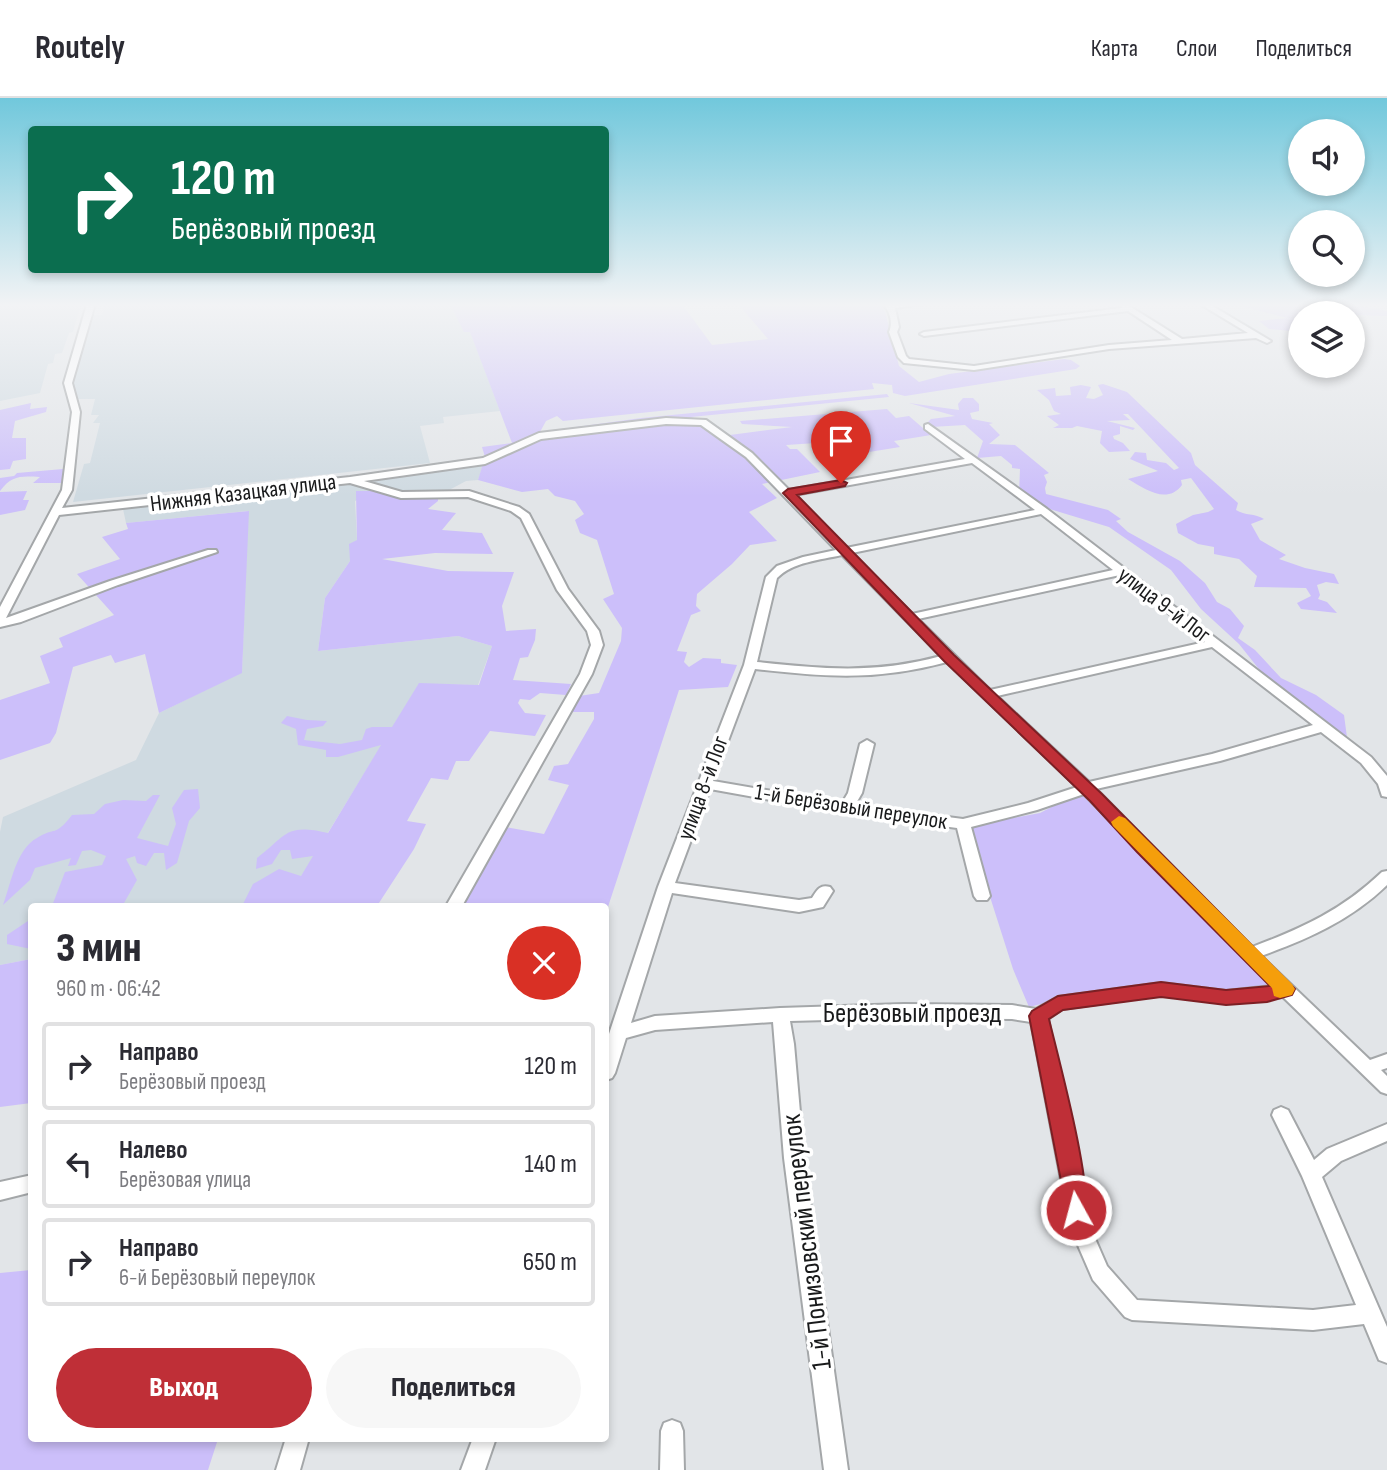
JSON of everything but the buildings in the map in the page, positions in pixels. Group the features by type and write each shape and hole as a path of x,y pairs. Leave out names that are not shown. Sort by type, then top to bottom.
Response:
{"street":[{"path":"72,368 68,383 76,412 67,491 0,621 17,620 136,575 212,552"},
{"path":"350,480 485,461 539,436 686,420 712,425 749,455 788,493 912,617 949,658 1086,788 1249,954 1387,1087"},
{"name":"улица 9-й Лог","path":"928,427 1043,511 1366,760 1385,783 1387,793"},
{"path":"788,493 974,460"},
{"name":"Нижняя Казацкая улица","path":"54,512 350,480 401,495 469,494 515,509 525,516 553,572 593,631 597,645 586,674 456,903"},
{"name":"улица 8-й Лог","path":"609,1063 666,887 750,665 772,577 789,564 1043,511"},
{"path":"912,617 1119,572"},
{"path":"988,694 1215,643"},
{"path":"750,665 836,674 866,674 893,671 949,658"},
{"name":"1-й Берёзовый переулок","path":"704,784 963,824 1032,807 1086,788 1284,740 1322,727"},
{"path":"846,808 855,793 867,744"},
{"path":"963,824 982,896"},
{"path":"1249,954 1320,928 1367,896 1387,876"},
{"path":"666,887 799,906 817,903 825,891"},
{"path":"1285,989 1267,994 1226,997 1161,989 1058,1003 1039,1016 1071,1169 1080,1227 1100,1273 1132,1310 1313,1320 1370,1313"},
{"name":"Берёзовый проезд","path":"618,1034 655,1023 780,1015 915,1011 1012,1012 1039,1016"},
{"name":"1-й Понизовский переулок","path":"780,1015 785,1044 794,1158 836,1470"},
{"path":"1368,1068 1387,1061"},
{"path":"1281,1115 1311,1174 1387,1352"},
{"path":"1311,1174 1334,1155 1387,1132"},
{"path":"0,1191 28,1184"},
{"path":"671,1470 672,1431"},
{"path":"288,1470 297,1442"},
{"path":"473,1470 484,1442"}],"shaded area":[{"path":"0,368 47,368 40,393 0,401"},
{"path":"77,368 484,368 500,411 443,417 444,423 420,426 430,463 73,502 84,464 90,463 100,423 93,423 99,415 91,415 95,399 78,399 73,382"},
{"path":"484,368 902,368 919,382 949,374 995,368 1077,368 905,396 893,393 892,385 872,383 874,389 563,421 557,416 546,421 540,432 641,418 887,394 889,397 691,417 716,426 730,435 792,427 742,424 740,421 887,409 896,418 909,416 931,435 894,441 900,447 832,458 816,443 786,445 790,449 797,449 820,472 762,484 777,498 749,512 777,541 750,545 697,594 696,606 701,611 691,615 677,651 687,652 684,662 689,667 703,658 721,659 721,663 737,665 728,687 679,690 609,904 463,903 505,827 544,834 569,785 548,780 554,766 568,764 594,719 594,712 571,712 579,696 599,693 621,641 622,628 603,599 614,594 597,540 580,533 575,520 584,514 575,501 555,496 548,489 522,492 478,480 485,457 482,447 512,443"},
{"path":"1103,384 1127,392 1191,453 1195,465 1238,503 1236,510 1264,519 1251,524 1260,540 1286,555 1279,559 1334,574 1339,584 1326,582 1317,585 1320,595 1318,599 1327,602 1337,613 1301,609 1297,603 1311,596 1306,588 1254,587 1257,576 1239,559 1214,554 1214,547 1198,544 1178,533 1176,524 1193,515 1214,509 1191,478 1181,480 1182,485 1176,491 1163,495 1149,491 1128,479 1158,471 1130,459 1135,452 1146,453 1147,460 1166,463 1174,470 1179,468 1128,414 1123,414 1130,420 1107,421 1135,428 1133,430 1120,426 1120,434 1113,436 1130,451 1109,452 1100,443 1102,431 1077,426 1053,428 1059,425 1047,416 1061,414 1054,411 1049,400 1037,390 1055,388 1056,396 1071,395 1070,387 1081,385 1091,387 1086,398 1094,399 1103,395 1098,385"},
{"path":"963,398 973,398 979,404 979,411 970,413 972,419 993,423 989,424 1000,435 989,444 1015,445 1049,473 1044,475 1047,482 1046,494 1108,510 1121,519 1116,521 1128,532 1180,561 1205,583 1217,602 1230,609 1244,626 1238,638 1255,650 1281,678 1316,695 1344,715 1348,745 1270,683 1239,644 1201,609 1171,570 1109,527 1043,507 1019,494 1020,469 1012,468 1001,456 977,458 983,441 965,425 931,427 927,423 931,419 955,416 909,403 959,410 958,404"},
{"path":"31,403 30,409 47,407 46,412 15,421 12,438 26,438 26,459 13,461 10,469 0,470 0,410"},
{"path":"484,463 478,480 466,481 438,496 399,498 374,491 355,501 357,540 350,561 325,598 318,651 458,636 492,646 478,685 419,684 285,903 28,903 28,960 0,965 0,832 3,817 136,760 159,713 242,672 248,511 126,523 123,509 352,482"},
{"path":"63,469 63,483 33,483 40,477 22,477 13,479 0,491 0,478 17,473"},
{"path":"27,491 23,500 29,500 25,510 0,515 0,492"},
{"path":"356,491 374,491 399,498 438,496 438,501 428,509 456,513 442,530 482,533 493,554 435,553 382,559 448,571 514,572 502,606 506,631 536,629 528,657 520,658 513,680 571,684 566,695 540,693 530,700 520,699 518,703 525,713 546,715 535,736 490,731 469,761 456,761 448,780 431,778 407,821 426,824 414,849 379,903 244,903 253,884 279,869 301,876 313,856 292,859 290,850 281,850 272,864 256,869 257,858 281,837 295,830 328,833 381,745 338,757 326,757 326,750 298,745 296,729 281,723 287,716 327,721 323,726 307,729 304,740 340,744 362,740 366,729 392,727 419,683 479,685 492,646 458,636 318,651 325,598 350,561 349,544 357,540"},
{"path":"249,511 242,673 159,713 145,654 115,663 111,655 73,667 56,733 50,743 0,760 0,700 50,683 40,656 63,647 59,638 114,615 77,574 120,559 102,537 128,529 126,523"},
{"path":"198,789 200,808 189,821 177,863 166,870 164,853 154,853 146,866 137,863 135,856 126,859 137,880 124,903 53,903 65,872 102,865 106,856 91,850 82,851 76,865 68,866 71,858 35,868 30,880 3,905 24,850 37,838 62,827 72,815 94,814 105,804 123,800 146,801 153,795 160,795 137,838 168,846 176,824 172,808 184,790"},
{"path":"1081,792 1274,988 1266,993 1073,996 1029,1007 1013,969 970,834 975,825 1040,813"},
{"path":"28,921 28,948 7,944 7,935"},
{"path":"28,960 28,1103 0,1107 0,965"},
{"path":"28,1270 28,1442 217,1442 208,1470 0,1470 0,1273"}],"slow traffic":[{"path":"1119,822 1285,989 1280,991"}],"route":[{"path":"841,483 788,493 912,617 949,658 1096,797 1143,848 1285,989 1267,994 1226,997 1161,989 1058,1003 1039,1016 1071,1169 1076,1210"}]}
